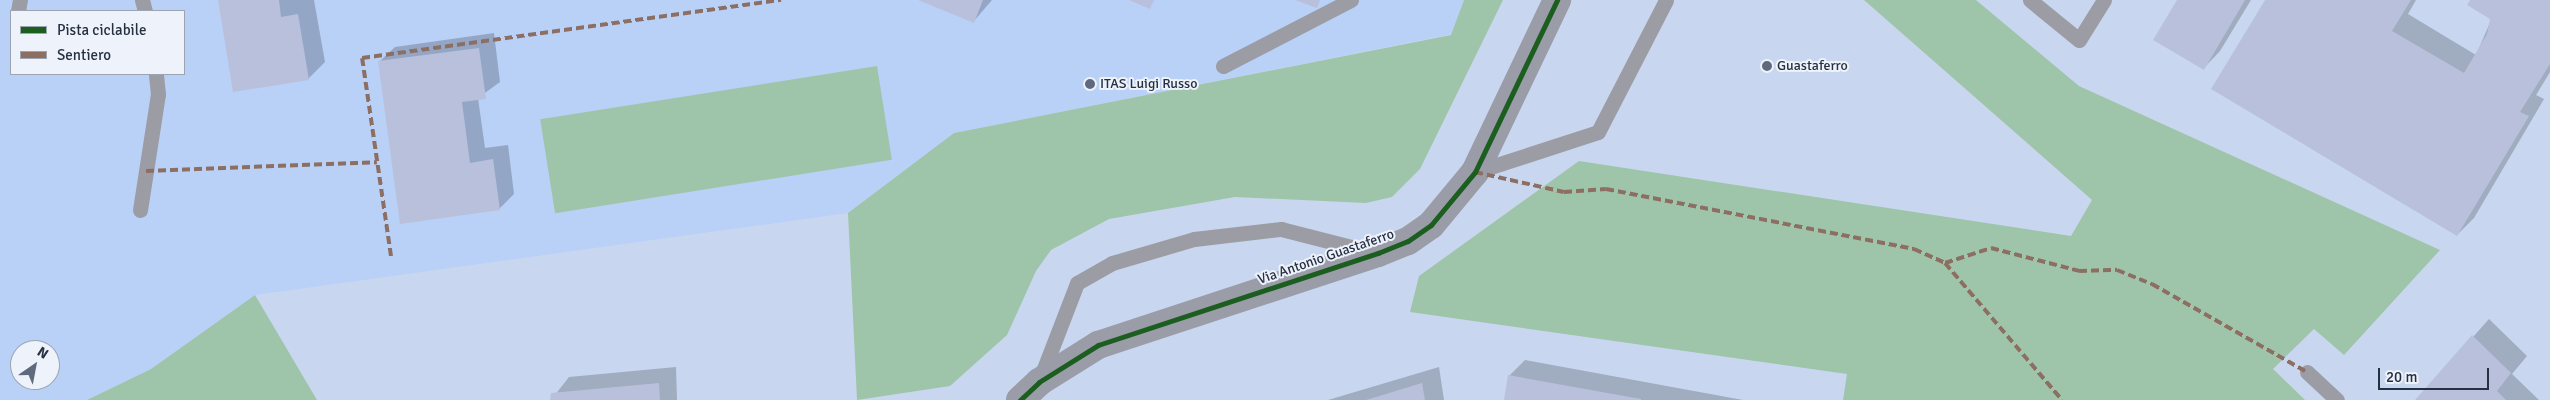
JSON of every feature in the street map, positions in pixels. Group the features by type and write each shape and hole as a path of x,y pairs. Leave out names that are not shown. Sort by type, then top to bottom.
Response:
{"street":[{"name":"Via Antonio Guastaferro","path":"1029,391 1098,345 1378,253 1431,225 1475,172 1557,0"}],"lane":[{"path":"1223,66 1351,0"},
{"path":"1475,172 1598,132 1666,0"},
{"path":"2030,0 2079,40 2104,0"},
{"path":"140,210 158,94 156,75"},
{"path":"1029,391 1077,283 1112,263 1194,239 1281,230 1378,253"},
{"path":"2307,372 2337,400"}],"shaded area":[{"path":"0,0 1464,0 1452,34 954,133 848,213 255,295 151,369 87,400 0,400"}],"green space":[{"path":"1464,0 1503,0 1420,169 1392,197 1366,203 1235,197 1109,219 1051,250 1036,271 1007,335 950,386 857,400 848,213 954,133 1451,35"},
{"path":"1864,0 1976,0 2079,86 2440,250 2344,355 2314,329 2273,369 2305,400 1843,400 1847,374 1410,312 1419,276 1579,161 2071,236 2092,200"},
{"path":"877,66 892,160 555,213 540,119"},
{"path":"255,295 317,400 87,400 151,369"}],"building":[{"path":"218,0 279,0 281,17 298,14 309,80 233,92"},
{"path":"918,0 983,0 974,23"},
{"path":"1129,0 1154,0 1150,9"},
{"path":"1295,0 1320,0 1317,8"},
{"path":"2177,0 2245,0 2204,70 2153,40"},
{"path":"2265,0 2411,0 2392,31 2464,73 2487,34 2490,19 2467,5 2470,0 2550,0 2550,64 2520,112 2529,116 2457,236 2211,89"},
{"path":"479,48 486,99 462,102 470,163 493,159 500,210 400,224 378,61"},
{"path":"2472,335 2511,373 2497,391 2506,400 2415,400"},
{"path":"1508,375 1641,399 1641,400 1504,400"},
{"path":"659,383 660,400 550,400 551,393"},
{"path":"1422,383 1425,400 1366,400"}],"marked path":[{"path":"391,256 362,58 781,0"},
{"path":"146,171 377,162"},
{"path":"1475,172 1564,192 1606,189 1914,249 1945,263 2062,400"},
{"path":"1945,263 1991,248 2079,271 2117,270 2152,284 2307,372"}],"cycle path":[{"path":"1020,400 1039,382 1098,345 1378,253 1408,241 1431,225 1475,172 1557,0"}],"place":[{"name":"Guastaferro","path":"1767,66"},
{"name":"ITAS Luigi Russo","path":"1090,84"}]}
